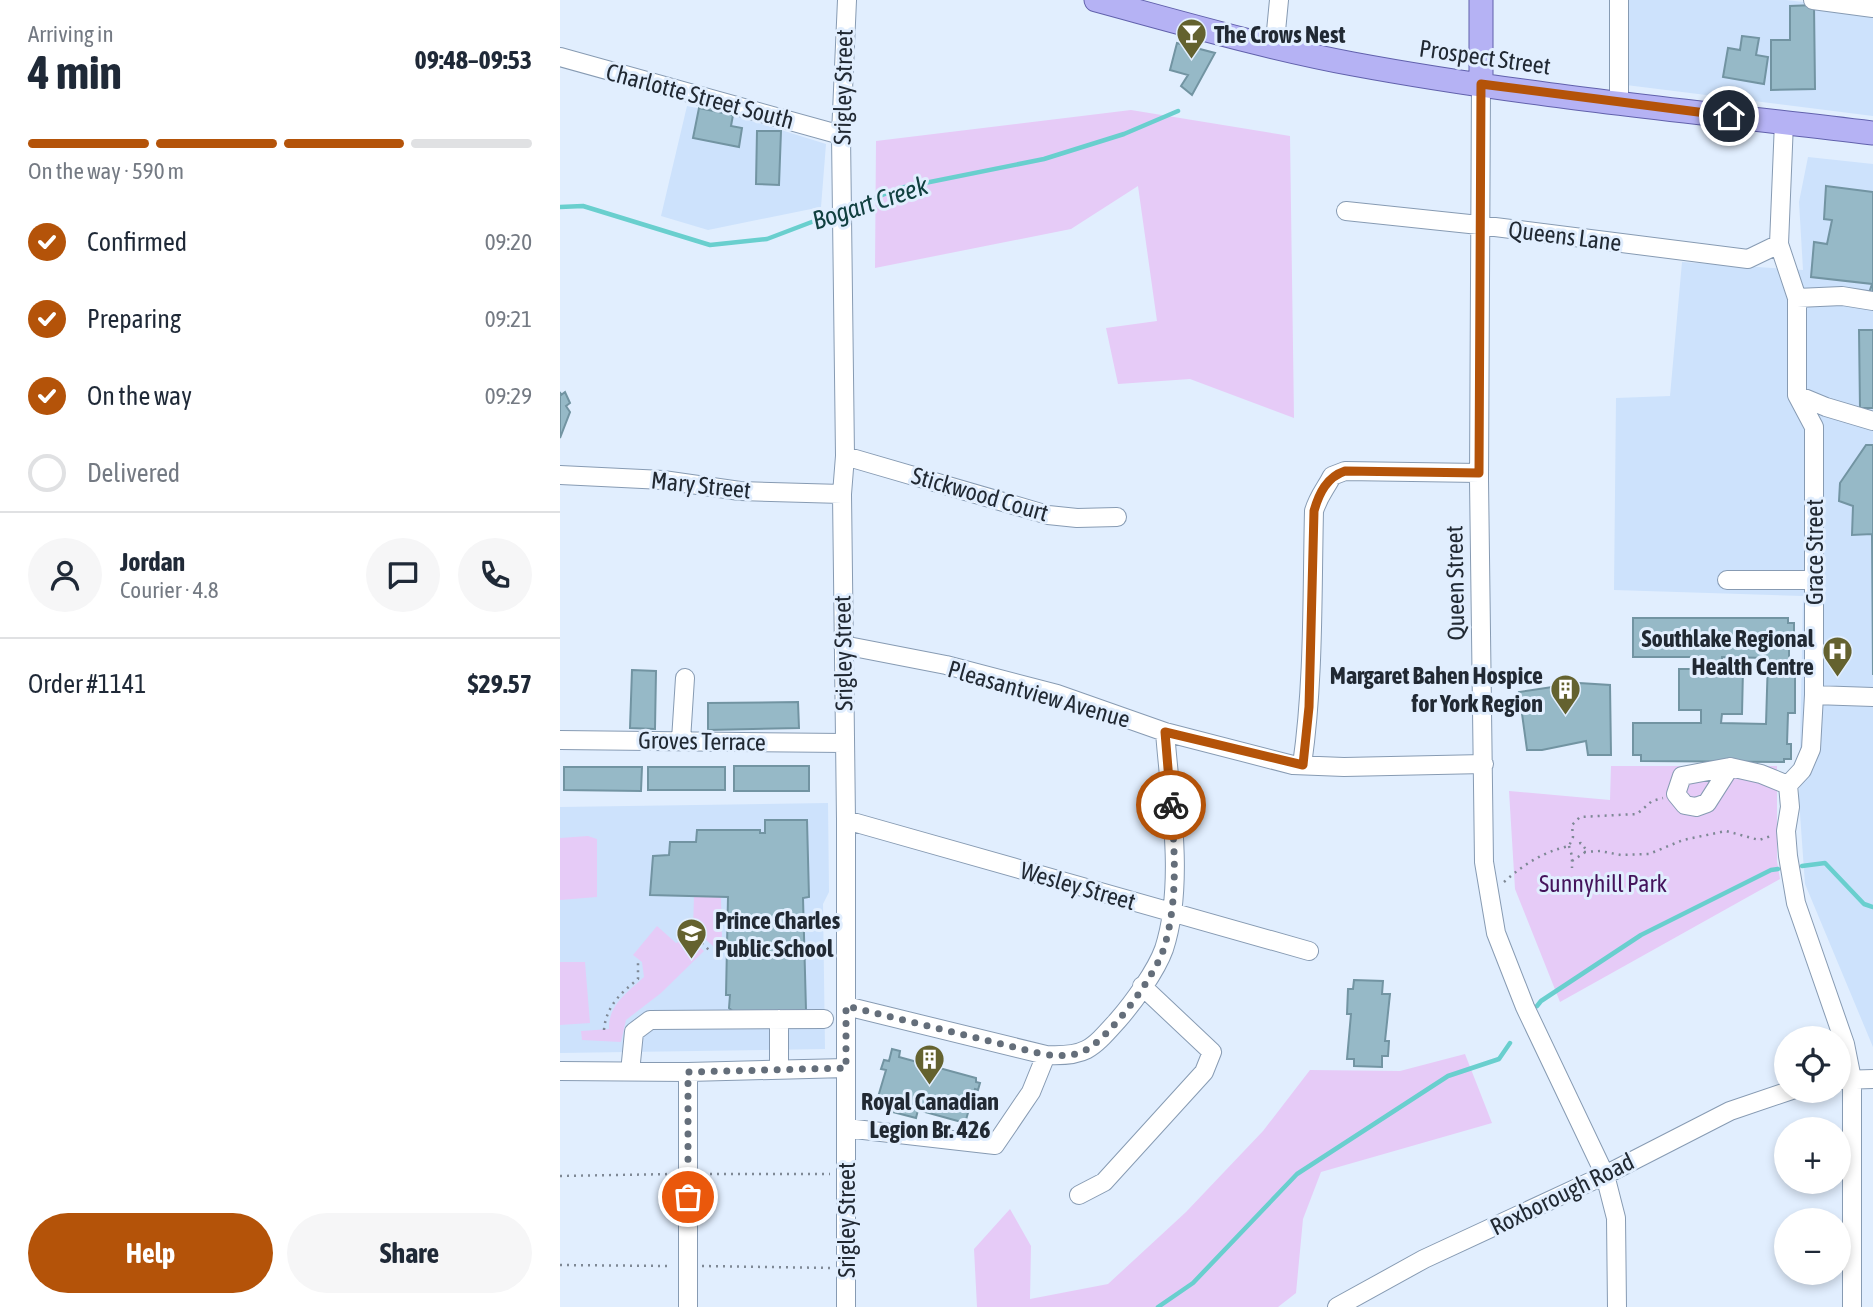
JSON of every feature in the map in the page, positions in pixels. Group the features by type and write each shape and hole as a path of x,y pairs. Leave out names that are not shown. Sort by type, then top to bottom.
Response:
{"main road":[{"name":"Prospect Street","path":"1096,0 1235,38 1353,64 1619,103 1873,133"},
{"name":"Queen Street","path":"1480,0 1481,84"}],"street":[{"name":"Srigley Street","path":"846,1307 846,820 842,494 845,456 841,135 847,0"},
{"path":"1271,46 1276,31 1279,0"},
{"path":"1619,0 1619,103"},
{"path":"1813,0 1873,8"},
{"name":"Charlotte Street South","path":"560,57 841,135"},
{"name":"Queen Street","path":"1481,84 1479,473 1484,862 1496,933 1525,1007 1605,1175 1616,1218 1617,1307"},
{"name":"Grace Street","path":"1784,122 1779,244 1797,298 1797,395 1814,427 1814,695 1811,749 1802,770 1788,785"},
{"name":"Queens Lane","path":"1346,211 1748,259 1779,244"},
{"path":"1797,298 1842,296 1873,301"},
{"path":"1797,395 1873,421"},
{"name":"Stickwood Court","path":"845,456 1048,515 1077,518 1117,517"},
{"path":"1303,765 1310,686 1314,511 1319,495 1332,476 1345,471 1479,473"},
{"name":"Mary Street","path":"560,475 663,480 740,491 842,494"},
{"path":"1727,580 1814,580"},
{"name":"Pleasantview Avenue","path":"843,645 946,665 1057,694 1165,732 1303,765 1344,767 1484,764"},
{"path":"681,740 685,678"},
{"path":"1814,695 1873,697"},
{"path":"846,1006 1046,1055 1071,1056 1099,1042 1124,1013 1164,949 1171,912 1175,851 1165,732"},
{"name":"Groves Terrace","path":"560,740 844,743"},
{"path":"1730,767 1707,803 1696,807 1685,805 1676,794 1682,776 1730,767 1761,774 1788,785 1790,807 1786,831 1787,856 1796,903 1838,1026"},
{"name":"Wesley Street","path":"846,820 1309,951"},
{"path":"1079,1195 1104,1182 1204,1072 1212,1052 1142,986"},
{"path":"779,1019 779,1070"},
{"path":"630,1072 634,1032 650,1020 824,1019"},
{"path":"846,1128 995,1145 1031,1092 1046,1055"},
{"path":"560,1071 688,1072 846,1068"},
{"path":"688,1072 688,1307"},
{"path":"1851,1080 1873,1079"},
{"name":"Roxborough Road","path":"1337,1307 1424,1259 1605,1175 1730,1111 1774,1096"},
{"path":"1846,1103 1852,1307"}],"path":[{"path":"1575,845 1572,825 1580,817 1637,814 1652,802 1676,794"},
{"path":"1572,861 1586,852 1621,855 1648,853 1682,839 1726,831 1759,840 1786,831"},
{"path":"1490,895 1531,860 1548,851 1581,843 1586,852"},
{"path":"1569,846 1572,868"},
{"path":"692,933 710,951"},
{"path":"604,1030 605,1018 612,1003 638,979 638,959"}],"shaded area":[{"path":"1624,0 1786,0 1873,10 1873,116 1626,85"},
{"path":"687,106 733,115 826,144 821,207 708,230 661,216"},
{"name":"Southlake Regional Health Centre","path":"1808,157 1873,164 1873,1047 1805,884 1799,800 1803,596 1614,590 1616,398 1670,396 1682,262 1803,270 1799,202"},
{"name":"Prince Charles Public School","path":"828,803 829,892 823,904 825,1049 560,1053 560,807"}],"green space":[{"path":"1131,110 1290,136 1294,418 1190,379 1118,384 1106,328 1157,321 1138,186 1071,229 875,268 876,141"},
{"name":"Sunnyhill Park","path":"1611,766 1777,766 1777,861 1780,879 1560,1002 1515,889 1509,791 1610,800"},
{"path":"588,836 597,839 597,897 560,900 560,838"},
{"path":"694,896 721,897 722,943 714,947 693,928"},
{"path":"657,926 676,943 689,937 704,951 661,993 626,1020 621,1042 582,1040 581,1031 609,1029 615,1006 644,977 642,962 633,955"},
{"path":"560,962 585,962 590,1023 560,1025"},
{"path":"1465,1054 1492,1123 1321,1172 1303,1219 1296,1293 1278,1307 977,1307 974,1249 1010,1209 1031,1246 1030,1299 1108,1284 1186,1212 1263,1131 1310,1070 1400,1071"}],"building":[{"path":"1814,5 1815,89 1771,90 1771,40 1790,40 1790,6"},
{"path":"1742,36 1759,38 1756,55 1768,57 1764,84 1723,77 1728,48 1740,50"},
{"name":"The Crows Nest","path":"1177,43 1215,53 1192,95 1181,86 1188,75 1170,70"},
{"path":"699,108 733,115 731,126 742,128 739,147 693,138"},
{"path":"757,131 781,131 779,185 756,184"},
{"path":"1826,186 1873,192 1873,294 1869,293 1872,284 1811,277 1814,242 1827,244 1832,220 1824,219"},
{"path":"1859,330 1873,330 1873,408 1860,408"},
{"path":"560,392 561,395 565,392 570,403 566,406 570,412 560,438"},
{"name":"Southlake Regional Health Centre","path":"1866,445 1873,445 1873,675 1872,534 1852,535 1853,506 1839,501 1840,483"},
{"path":"1633,618 1788,618 1788,623 1794,623 1794,639 1789,639 1789,669 1795,669 1795,713 1788,713 1787,744 1791,744 1791,759 1784,759 1784,762 1641,761 1641,755 1633,755 1633,723 1701,723 1701,710 1679,710 1679,669 1700,669 1700,657 1633,657","holes":["1722,657 1768,658 1766,724 1721,723 1722,714 1742,714 1743,669 1722,668"]},
{"path":"632,670 656,671 655,729 630,728"},
{"name":"Margaret Bahen Hospice for York Region","path":"1579,683 1610,685 1611,755 1588,755 1586,741 1542,750 1527,750 1519,692"},
{"path":"798,702 799,728 708,730 708,703"},
{"path":"734,766 809,766 809,791 734,791"},
{"path":"564,767 642,767 641,791 564,790"},
{"path":"648,767 725,767 725,790 648,790"},
{"path":"765,820 807,820 809,897 803,898 806,1010 736,1014 729,1008 730,995 726,995 728,897 650,895 653,856 669,855 670,842 696,842 697,830 760,830 760,833 765,833"},
{"path":"1354,980 1383,981 1382,994 1390,994 1385,1041 1389,1041 1388,1056 1382,1056 1382,1067 1354,1066 1354,1059 1347,1059 1351,1014 1347,1014 1348,989 1353,989"},
{"name":"Royal Canadian Legion Br. 426","path":"892,1049 900,1051 899,1057 976,1078 976,1082 980,1083 978,1090 975,1089 965,1123 918,1110 916,1118 889,1111 892,1101 878,1097 886,1070 881,1069 884,1060 889,1061"}],"waterway":[{"name":"Bogart Creek","path":"847,209 900,188 1044,159 1124,134 1178,111"},
{"name":"Bogart Creek","path":"560,207 583,206 710,245 767,239 838,212"},
{"path":"1802,866 1825,863 1864,904 1873,907"},
{"path":"1537,1006 1641,935 1771,870 1778,869"},
{"path":"1158,1307 1193,1283 1297,1174 1448,1076 1499,1059 1510,1043"}],"way so far":[{"path":"688,1197 688,1072 846,1068 846,1006 1046,1055 1071,1056 1099,1042 1124,1013 1164,949 1171,912 1175,851 1171,805"}],"place":[{"name":"The Crows Nest","path":"1191,61"},
{"name":"Southlake Regional Health Centre","path":"1837,679"},
{"name":"Margaret Bahen Hospice for York Region","path":"1566,716"},
{"name":"Prince Charles Public School","path":"692,961"},
{"name":"Royal Canadian Legion Br. 426","path":"930,1086"}],"route":[{"path":"1171,805 1165,732 1293,765 1303,765 1309,707 1314,511 1319,495 1332,476 1345,471 1479,473 1481,84 1729,116"}]}
